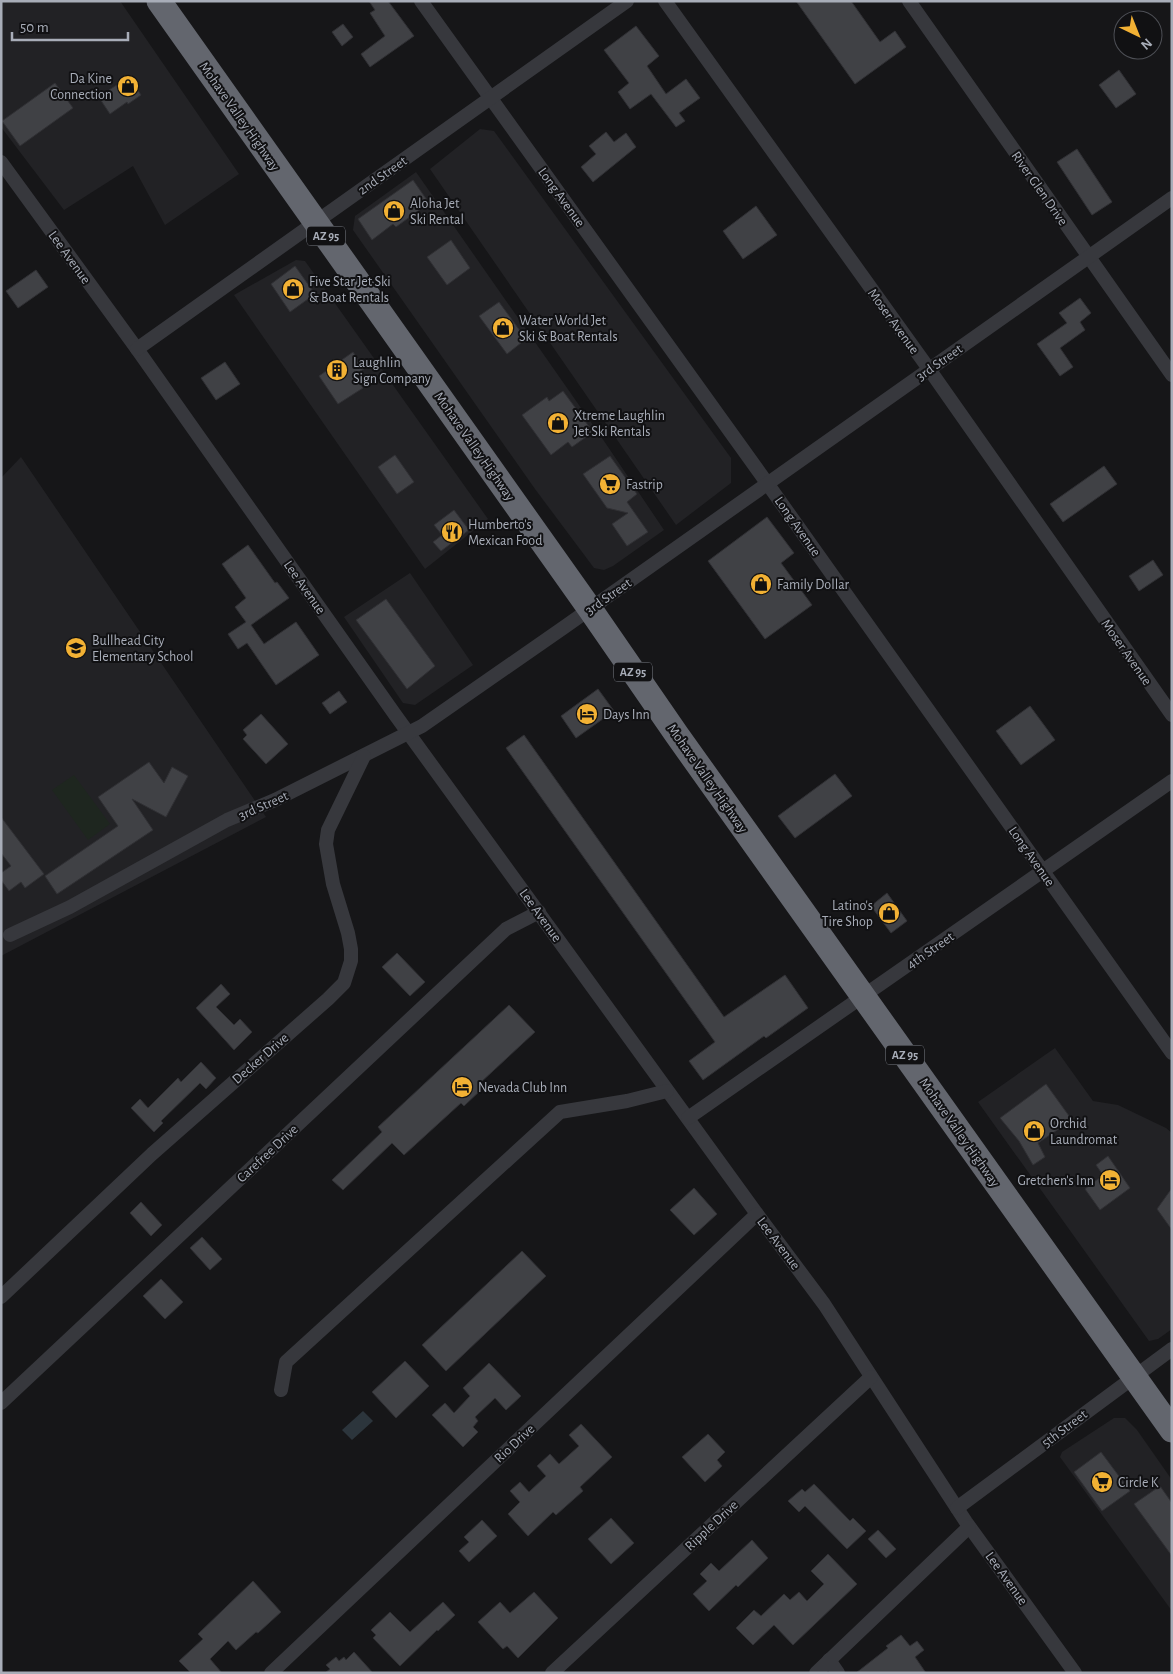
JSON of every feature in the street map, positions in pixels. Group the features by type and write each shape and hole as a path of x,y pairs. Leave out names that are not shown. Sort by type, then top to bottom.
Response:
{"highway":[{"name":"Mohave Valley Highway","path":"159,1 683,743 1172,1430"}],"street":[{"name":"Long Avenue","path":"421,1 1172,1053"},
{"name":"2nd Street","path":"137,349 627,1"},
{"name":"Moser Avenue","path":"665,1 929,369 1172,715"},
{"name":"River Glen Drive","path":"909,1 1172,376"},
{"name":"Lee Avenue","path":"1,162 137,349 407,732 824,1304 969,1527 1075,1673"},
{"name":"3rd Street","path":"10,936 70,907 227,820 276,800 364,756 430,720 1172,198"},
{"name":"Decker Drive","path":"1,1297 152,1154 344,983 351,961 351,949 333,884 326,844 328,830 364,756"},
{"name":"4th Street","path":"688,1118 1172,781"},
{"name":"Carefree Drive","path":"1,1403 506,928 539,912"},
{"path":"281,1390 286,1362 560,1112 628,1101 668,1091"},
{"name":"Rio Drive","path":"271,1673 757,1214"},
{"name":"5th Street","path":"957,1508 1172,1349"},
{"name":"Ripple Drive","path":"552,1673 871,1377"},
{"path":"816,1673 969,1527"},
{"path":"829,1660 838,1673"}],"shaded area":[{"path":"1,1 120,1 239,174 165,225 133,166 64,210 1,127"},
{"path":"480,129 494,131 731,458 731,483 676,525 430,169"},
{"path":"416,172 664,530 613,566 604,570 594,568 535,489 353,230 355,216"},
{"path":"296,260 305,261 488,519 425,569 234,295"},
{"name":"Bullhead City Elementary School","path":"21,457 266,817 1,956 1,478"},
{"path":"410,573 473,665 415,705 403,703 344,617"},
{"path":"74,775 110,824 88,840 52,790"},
{"path":"1055,1048 1093,1101 1118,1105 1166,1128 1172,1133 1172,1329 1158,1339 1149,1341 978,1102"},
{"path":"363,1411 373,1421 352,1440 342,1430"},
{"path":"1114,1418 1125,1418 1137,1430 1172,1480 1172,1611 1060,1457 1062,1452"}],"building":[{"path":"369,1 388,1 414,36 370,67 361,54 385,36 370,13 375,10"},
{"path":"796,1 851,1 880,42 895,31 906,47 855,84"},
{"path":"343,24 353,37 342,46 332,32"},
{"path":"636,26 659,56 647,66 666,94 686,79 700,98 679,113 685,121 676,127 651,94 630,109 618,92 629,83 604,50"},
{"path":"1119,70 1136,94 1116,108 1099,85"},
{"path":"129,77 141,95 110,114 100,99 110,92 109,90"},
{"path":"55,83 73,108 20,146 2,121"},
{"path":"606,132 614,142 626,133 636,147 593,182 581,167 596,154 589,146"},
{"path":"1077,149 1112,202 1092,215 1057,162"},
{"name":"Aloha Jet Ski Rental","path":"413,180 429,203 396,227 393,224 372,240 358,219"},
{"path":"756,206 777,235 743,259 723,231"},
{"path":"451,240 470,268 447,285 427,257"},
{"name":"Five Star Jet Ski & Boat Rentals","path":"295,266 315,294 290,312 271,284"},
{"path":"36,270 48,287 18,308 6,291"},
{"path":"1080,298 1091,313 1080,322 1085,330 1060,348 1073,367 1060,376 1037,344 1067,323 1059,313"},
{"name":"Water World Jet Ski & Boat Rentals","path":"499,302 526,339 507,354 479,316"},
{"path":"353,352 364,369 360,371 364,377 358,381 363,388 338,404 319,376"},
{"path":"225,362 240,384 216,400 201,378"},
{"name":"Xtreme Laughlin Jet Ski Rentals","path":"563,391 593,432 572,447 568,442 551,455 522,415 547,397 549,401"},
{"path":"395,455 414,482 397,494 378,467"},
{"name":"Fastrip","path":"610,456 637,494 627,502 648,532 627,546 612,524 628,513 607,508 583,474"},
{"path":"1104,466 1117,484 1063,522 1050,504"},
{"name":"Humberto's Mexican Food","path":"454,510 469,530 441,551 433,542 442,535 434,525"},
{"name":"Family Dollar","path":"767,517 794,553 781,563 812,605 765,639 708,561"},
{"path":"248,545 275,583 277,582 289,598 251,625 264,644 296,622 319,655 276,685 247,643 238,649 228,634 246,622 235,607 246,598 222,564"},
{"path":"1153,560 1163,575 1139,591 1129,576"},
{"path":"386,599 435,666 407,689 356,620"},
{"name":"Days Inn","path":"598,689 614,711 576,738 561,716"},
{"path":"339,691 347,702 330,714 322,703"},
{"path":"1030,706 1055,740 1021,765 996,731"},
{"path":"261,714 288,744 266,764 243,739 247,735 243,730"},
{"path":"524,735 724,1017 785,975 808,1008 766,1038 764,1036 703,1080 689,1061 715,1042 506,748"},
{"path":"149,762 164,783 172,767 188,776 166,817 132,799 153,830 57,894 45,876 118,826 98,797"},
{"path":"835,774 852,796 795,838 778,816"},
{"path":"1,817 44,874 25,888 21,882 9,891 1,880 1,873 11,866 1,853"},
{"name":"Latino's Tire Shop","path":"887,893 907,921 891,933 871,906"},
{"path":"397,953 425,982 410,996 382,967"},
{"path":"221,984 230,994 216,1007 234,1025 240,1019 252,1032 234,1050 196,1008"},
{"path":"509,1005 535,1032 479,1084 483,1088 464,1106 461,1103 404,1155 392,1143 343,1190 332,1180 382,1132 378,1127"},
{"path":"201,1062 216,1078 206,1089 200,1083 161,1121 163,1123 154,1132 131,1108 140,1099 148,1108 178,1078 181,1082"},
{"name":"Orchid Laundromat","path":"1046,1084 1072,1120 1038,1143 1045,1157 1033,1165 1019,1141 1000,1118"},
{"name":"Gretchen's Inn","path":"1108,1156 1130,1188 1100,1210 1085,1189 1103,1175 1096,1165"},
{"path":"694,1188 717,1214 694,1235 670,1210"},
{"path":"1172,1188 1172,1230 1157,1209"},
{"path":"141,1202 162,1225 151,1236 130,1213"},
{"path":"202,1237 222,1259 210,1270 190,1248"},
{"path":"522,1251 546,1276 446,1371 422,1345"},
{"path":"161,1279 183,1302 165,1319 143,1296"},
{"path":"405,1361 429,1386 396,1418 372,1392"},
{"path":"489,1363 521,1396 506,1410 495,1398 475,1417 478,1421 473,1427 478,1432 463,1447 432,1415 445,1403 454,1413 470,1396 463,1388"},
{"path":"581,1424 612,1457 580,1487 583,1491 556,1515 553,1512 528,1536 508,1514 520,1502 510,1491 520,1482 529,1492 546,1476 537,1466 550,1454 559,1464 579,1446 569,1435"},
{"path":"708,1434 725,1452 717,1460 722,1466 705,1482 682,1457"},
{"name":"Circle K","path":"1101,1452 1130,1491 1102,1511 1074,1472"},
{"path":"814,1484 850,1521 853,1518 866,1531 847,1549 805,1506 799,1512 788,1501 802,1489 805,1492"},
{"name":"Circle K","path":"1160,1486 1172,1503 1172,1556 1134,1504"},
{"path":"611,1518 634,1543 611,1564 588,1539"},
{"path":"482,1520 497,1536 469,1562 459,1551 469,1542 464,1537"},
{"path":"878,1530 896,1549 886,1558 868,1539"},
{"path":"752,1540 768,1558 738,1587 736,1585 709,1611 693,1594 707,1581 700,1574 711,1563 719,1571"},
{"path":"828,1554 857,1584 793,1645 774,1625 753,1645 736,1628 754,1610 761,1616 784,1594 790,1600 799,1592 807,1601 824,1584 811,1571"},
{"path":"253,1581 281,1612 236,1650 228,1641 210,1659 222,1673 191,1673 179,1661 203,1639 198,1634"},
{"path":"534,1592 558,1618 518,1658 507,1646 503,1649 478,1622 500,1602 510,1613"},
{"path":"443,1602 455,1615 400,1666 373,1638 376,1635 371,1630 390,1612 410,1632"},
{"path":"901,1635 910,1646 917,1641 924,1650 915,1657 926,1673 856,1673 888,1648 886,1646"},
{"path":"354,1652 373,1673 325,1673 330,1669 326,1665 336,1657 339,1661 344,1657 346,1660"}],"place":[{"name":"Da Kine Connection","path":"128,86"},
{"name":"Aloha Jet Ski Rental","path":"394,211"},
{"name":"Five Star Jet Ski & Boat Rentals","path":"293,289"},
{"name":"Water World Jet Ski & Boat Rentals","path":"503,328"},
{"name":"Laughlin Sign Company","path":"337,370"},
{"name":"Xtreme Laughlin Jet Ski Rentals","path":"558,423"},
{"name":"Fastrip","path":"610,484"},
{"name":"Humberto's Mexican Food","path":"452,532"},
{"name":"Family Dollar","path":"761,584"},
{"name":"Bullhead City Elementary School","path":"76,648"},
{"name":"Days Inn","path":"587,714"},
{"name":"Latino's Tire Shop","path":"889,913"},
{"name":"Nevada Club Inn","path":"462,1087"},
{"name":"Orchid Laundromat","path":"1034,1131"},
{"name":"Gretchen's Inn","path":"1110,1180"},
{"name":"Circle K","path":"1102,1482"}]}
